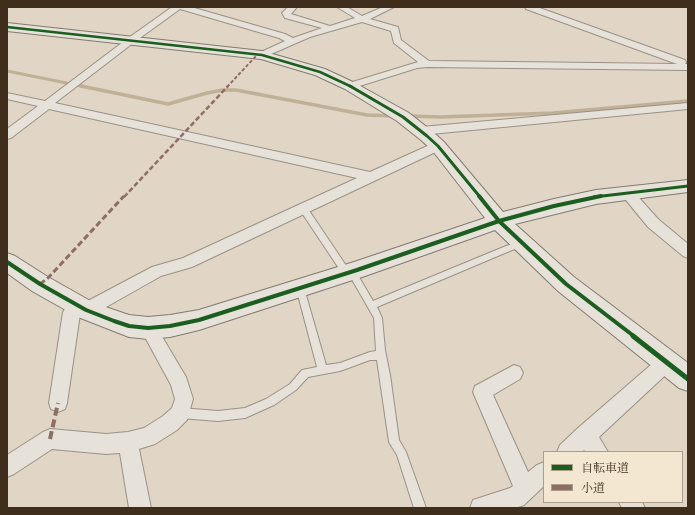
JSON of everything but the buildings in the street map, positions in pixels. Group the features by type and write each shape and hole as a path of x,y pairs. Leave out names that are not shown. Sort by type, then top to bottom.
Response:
{"street":[{"path":"7,135 130,41 178,7"},
{"path":"182,7 282,36 292,42"},
{"path":"293,7 286,13 288,16 325,26 328,29"},
{"path":"341,7 362,19 395,29 397,41 427,64"},
{"path":"262,55 307,35 362,19 390,7"},
{"path":"529,7 688,65"},
{"path":"7,27 262,55 320,72 350,86 403,117 421,131 438,146 499,221 522,244 566,284 688,379"},
{"path":"350,86 416,65 427,64 688,65"},
{"path":"7,96 371,177"},
{"path":"421,131 688,106"},
{"path":"58,403 71,312 157,271 187,263 302,208 438,146"},
{"path":"8,263 40,284 81,307 129,326 148,328 199,320 349,273 499,221 561,204 596,197 688,186"},
{"path":"628,194 653,223 688,252"},
{"path":"7,467 50,439 106,444 128,442 148,437 170,423 180,413 184,399 180,383 148,328"},
{"path":"568,451 666,363"},
{"path":"514,373 482,392 525,489"},
{"path":"585,435 597,451"},
{"path":"128,442 140,508"},
{"path":"481,508 516,497 543,473"}],"lane":[{"path":"302,208 349,273 378,318 381,355 394,442 401,452 420,508"},
{"path":"371,306 509,248 522,244"},
{"path":"299,289 323,370"},
{"path":"180,413 218,416 245,413 270,402 293,387 305,373 340,367 370,356 381,355"}],"waterway":[{"path":"7,71 86,87"},
{"path":"81,86 168,104 207,93 223,90 236,90 367,115 394,116"},
{"path":"409,116 441,117 553,113 688,101"}],"marked path":[{"path":"40,284 48,278 257,55"},
{"path":"50,439 58,403"}],"cycle path":[{"path":"7,27 262,55 320,72 350,86 403,117 427,136 438,146 499,221 522,244 566,284 688,379"},
{"path":"7,262 40,284 86,310 114,321 129,326 148,328 170,326 199,320 357,270 499,221 554,206 596,197 688,186"}]}
